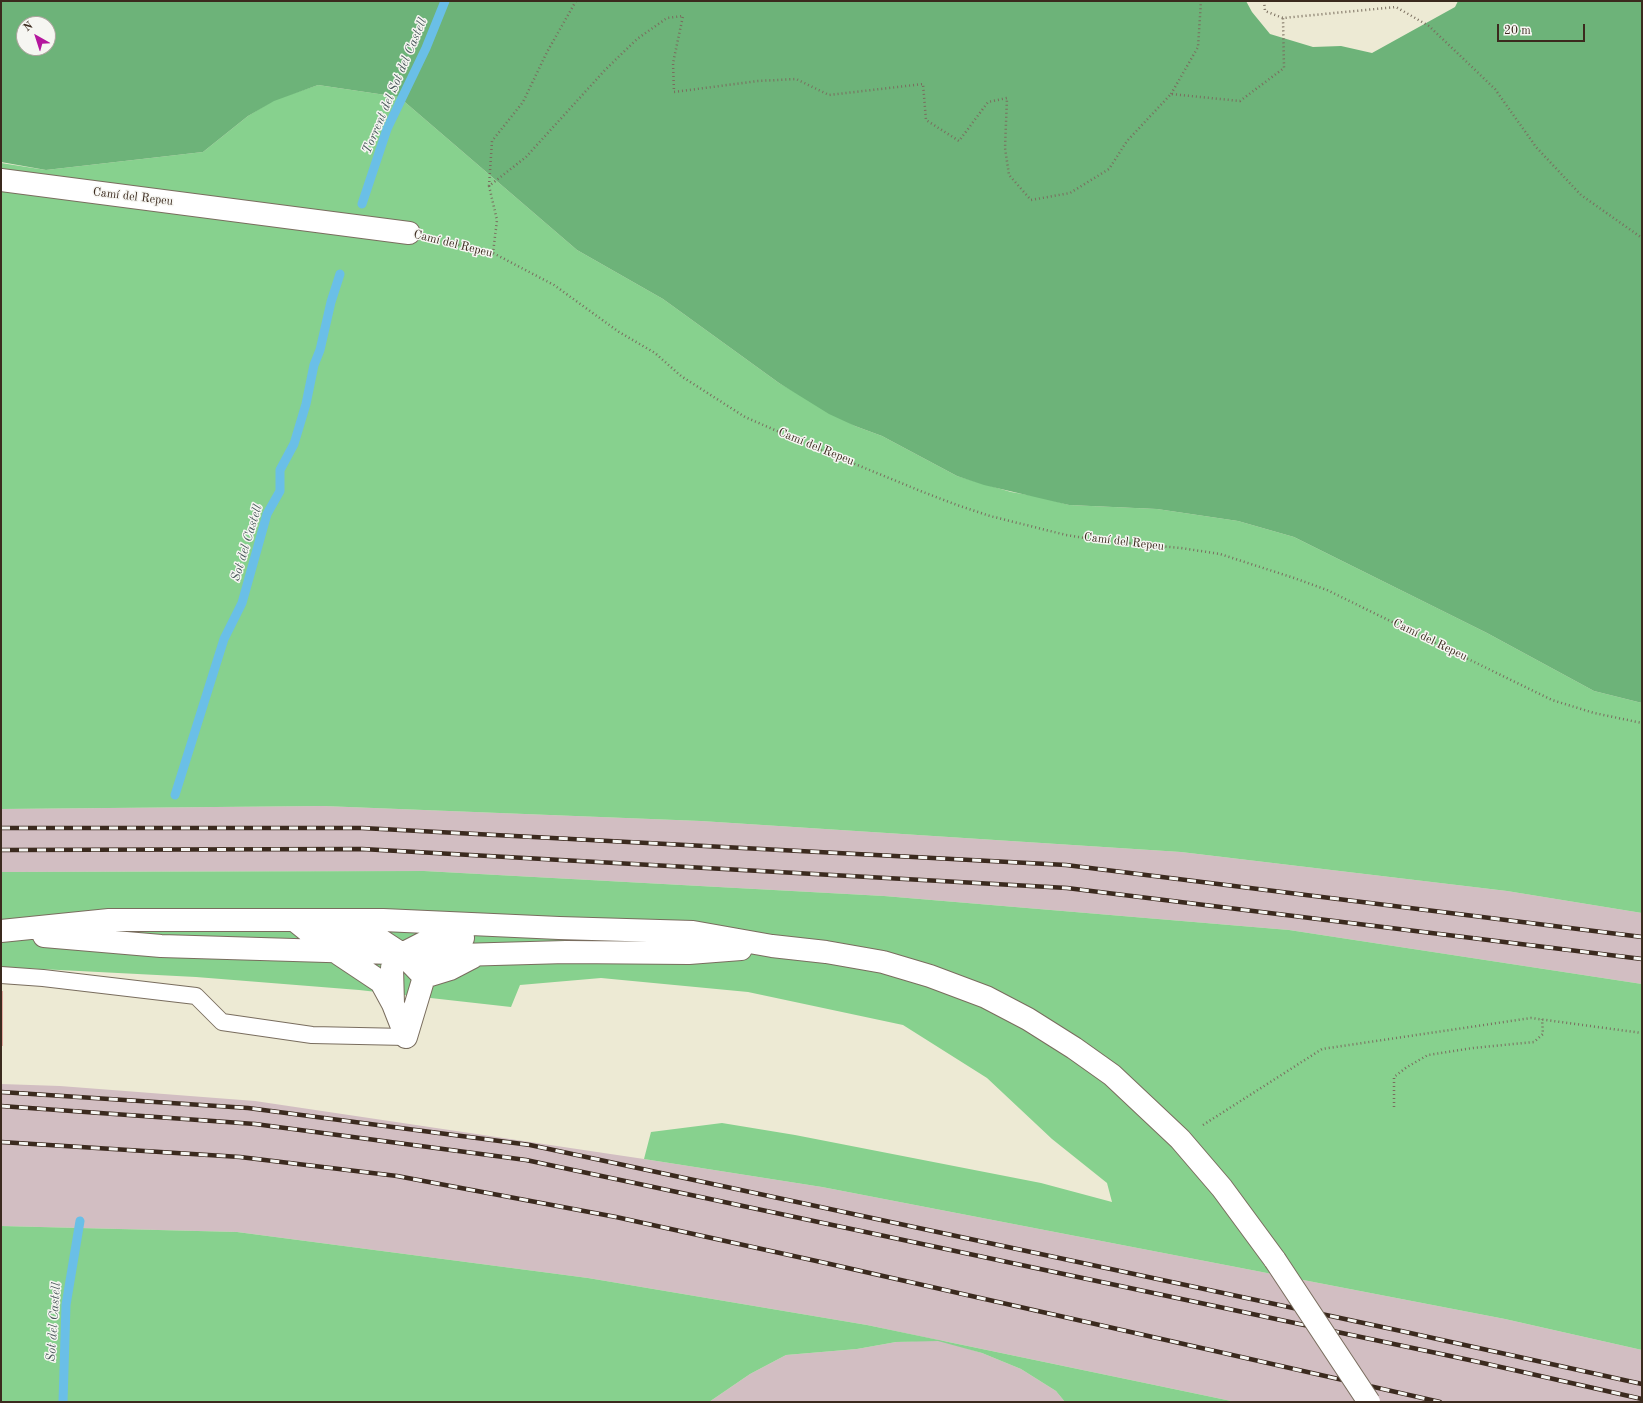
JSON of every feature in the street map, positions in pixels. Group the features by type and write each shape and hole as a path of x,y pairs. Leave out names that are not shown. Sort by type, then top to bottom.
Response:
{"street":[{"name":"Camí del Repeu","path":"1,180 409,233"},
{"path":"1,932 108,920 383,920 693,932 772,946 826,952 883,962 930,976 986,997 1028,1019 1074,1048 1112,1075 1180,1139 1222,1188 1275,1260 1369,1402"},
{"path":"294,920 314,936 376,937 402,954 424,977"},
{"path":"393,1004 392,968 402,954 433,938 546,938 559,928"},
{"path":"1,932 161,946 402,954 689,953 772,946"},
{"path":"336,952 381,982 393,1004 406,1037"},
{"path":"424,977 450,969 477,954"},
{"path":"406,1037 424,977"}],"lane":[{"path":"1,975 43,978 196,996 222,1022 312,1035 406,1037"}],"path":[{"path":"494,253 497,220 489,186 492,141 523,102 547,52 576,1"},
{"path":"489,186 526,157 605,70 637,39 666,18 683,16 673,63 674,92 758,81 788,80 796,80 829,95 923,84 926,120 958,141 988,102 1007,98 1005,148 1009,175 1031,200 1070,193 1109,169 1127,141 1171,94 1198,48 1202,1"},
{"path":"1264,1 1265,11 1283,18 1396,7 1429,26 1495,89 1536,147 1581,195 1642,238"},
{"path":"1171,94 1240,101 1284,68 1283,18"},
{"name":"Camí del Repeu","path":"409,233 494,253 554,285 619,332 655,353 681,376 745,417 950,503 990,516 1066,534 1104,541 1181,548 1220,554 1327,590 1552,700 1594,713 1642,723"},
{"path":"1180,1139 1322,1048 1531,1018 1642,1034"},
{"path":"1394,1107 1394,1077 1407,1067 1428,1055 1473,1048 1534,1042 1543,1034 1542,1019"}],"shaded area":[{"path":"323,806 701,821 1181,852 1507,891 1642,913 1642,984 1289,930 884,896 424,871 1,872 1,809"},
{"path":"1,1084 60,1086 255,1101 644,1159 822,1187 1505,1319 1642,1350 1642,1402 1236,1402 939,1340 982,1353 1021,1369 1056,1391 1065,1402 709,1402 750,1374 786,1355 857,1349 896,1342 938,1340 867,1325 588,1278 237,1232 1,1226"}],"green space":[{"path":"1,1 1246,1 1252,12 1270,34 1313,47 1341,46 1372,53 1455,7 1458,1 1642,1 1642,703 1594,691 1487,633 1294,537 1238,521 1157,509 1069,505 984,485 957,476 882,436 829,414 779,383 663,299 577,250 399,97 318,85 274,101 248,116 203,152 46,170 1,162"},
{"path":"318,85 399,97 577,250 663,299 779,383 855,426 882,436 957,476 1011,492 1040,497 1069,505 1157,509 1238,521 1294,537 1487,633 1594,691 1642,703 1642,913 1507,891 1181,852 701,821 323,806 1,809 1,163 46,170 203,152 248,116 274,100"},
{"path":"424,871 884,896 1289,930 1642,984 1642,1350 1505,1319 822,1187 644,1159 651,1132 722,1123 795,1135 1041,1183 1112,1202 1107,1183 1052,1139 987,1078 903,1025 748,992 601,978 520,985 511,1007 359,990 196,977 1,967 1,872"},
{"path":"1,1226 237,1232 588,1278 867,1325 1236,1402 1065,1402 1056,1391 1021,1369 982,1353 938,1341 896,1342 857,1349 786,1355 750,1374 709,1402 1,1402"}],"building":[{"path":"1,991 3,991 3,1046 1,1046"}],"waterway":[{"name":"Torrent del Sot del Castell","path":"362,204 387,129 426,48 445,1"},
{"name":"Sot del Castell","path":"175,795 224,639 242,603 267,514 280,491 280,470 294,444 306,404 314,365 320,350 331,302 340,274"},
{"name":"Sot del Castell","path":"63,1402 66,1305 80,1221"}],"railway":[{"path":"1,828 362,828 1066,865 1642,937"},
{"path":"1,850 362,849 1067,888 1642,959"},
{"path":"1,1092 248,1108 530,1145 1642,1384"},
{"path":"1,1106 255,1124 526,1160 1474,1361 1642,1399"},
{"path":"1,1142 240,1157 397,1176 616,1217 1440,1402"}]}
